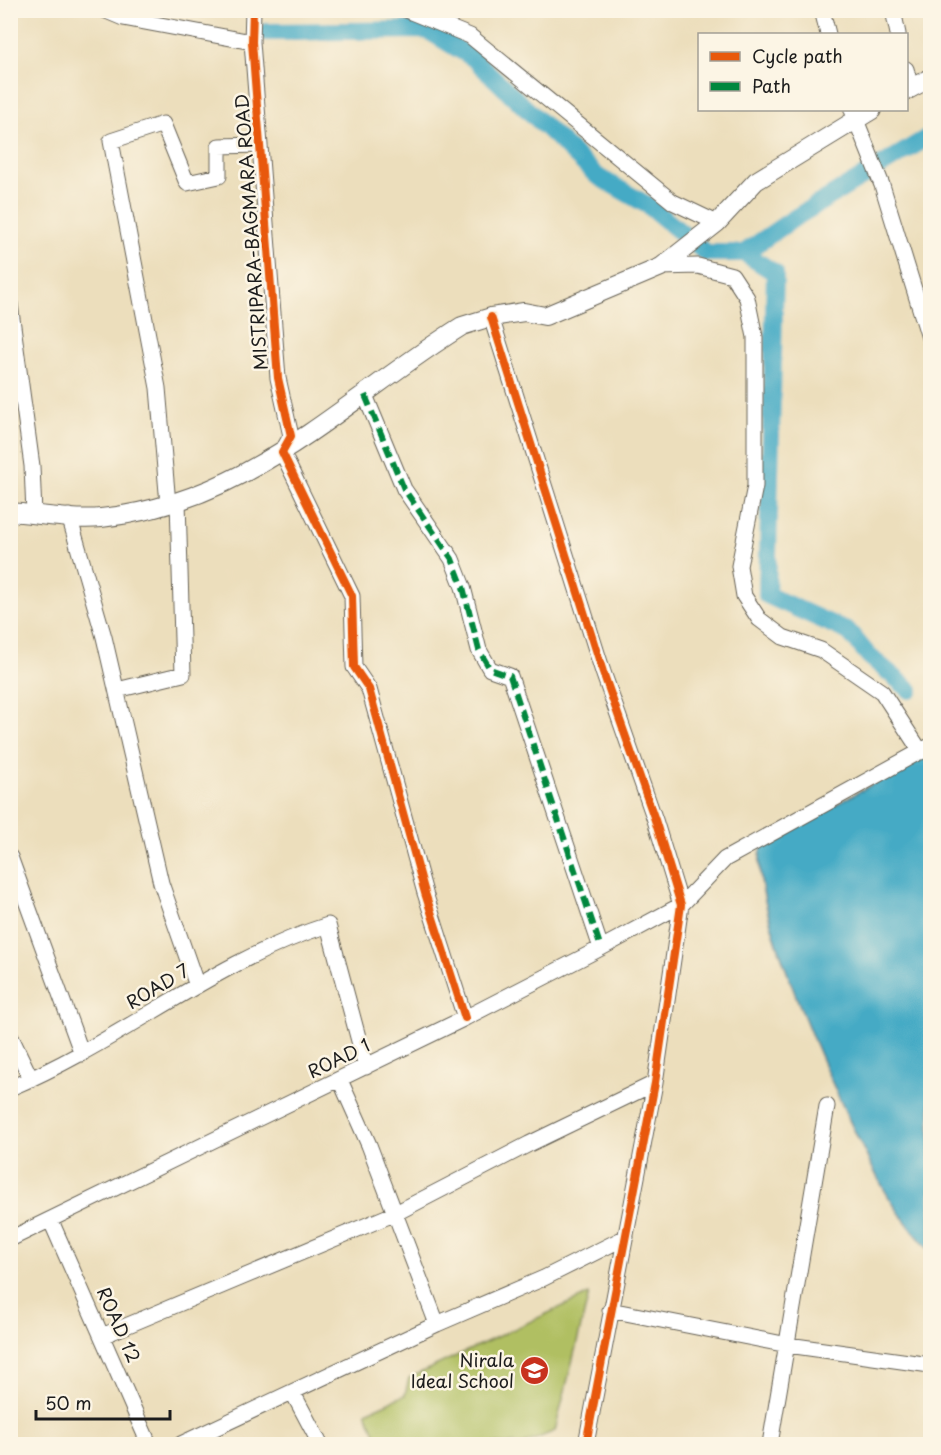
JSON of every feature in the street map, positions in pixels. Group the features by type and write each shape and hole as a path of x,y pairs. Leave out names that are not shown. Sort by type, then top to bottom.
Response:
{"street":[{"path":"104,10 123,18 252,42"},
{"name":"MISTRIPARA-BAGMARA ROAD","path":"252,10 252,42 278,378 291,435 282,452"},
{"path":"406,10 470,36 673,202 712,226"},
{"path":"822,10 828,33"},
{"path":"893,10 898,33"},
{"path":"909,90 930,78"},
{"path":"10,512 100,519 173,503 224,485 282,452 462,326 491,317 524,312 545,316 669,261 712,226 756,181 853,114 882,185 930,341"},
{"path":"117,690 183,674 173,503 158,388 111,141 163,124 187,183 219,177 219,146 260,145"},
{"path":"669,261 732,275 747,298 756,337 755,486 739,566 744,596 759,619 783,637 821,650 882,692 926,749"},
{"path":"10,304 32,466 34,514"},
{"path":"491,317 603,672 655,820 681,905 655,1083 586,1444"},
{"path":"365,395 404,489 452,559 463,587 479,650 490,669 510,676 601,948"},
{"path":"282,452 352,596 354,667 369,689 425,893 465,1018"},
{"path":"69,516 117,690 161,883 197,986"},
{"name":"ROAD 1","path":"10,1239 340,1080 601,948 681,905 725,859 926,749"},
{"path":"10,857 82,1054"},
{"name":"ROAD 7","path":"10,1088 82,1054 197,986 288,937 328,925 366,1067"},
{"path":"10,1035 30,1079"},
{"path":"340,1080 396,1213 437,1324"},
{"path":"102,1336 396,1213 529,1144 655,1083"},
{"path":"770,1444 827,1106"},
{"name":"ROAD 12","path":"51,1221 149,1444"},
{"path":"181,1444 437,1324 544,1278 626,1237"},
{"path":"610,1310 788,1345 930,1365"},
{"path":"293,1393 320,1444"}],"green space":[{"path":"589,1294 555,1431 524,1444 380,1444 366,1412 405,1395 409,1378"}],"water":[{"path":"930,752 930,1251 894,1206 849,1121 783,961 768,911 760,871 763,845"}],"waterway":[{"path":"267,32 427,30 473,58 597,176 649,206 706,253 744,253 775,273 767,595 849,632 869,656 910,690"},
{"path":"744,253 793,219 930,136"}],"marked path":[{"path":"365,395 404,489 452,559 463,587 479,650 490,669 510,676 601,948"}],"cycle path":[{"path":"253,10 252,42 278,378 291,436 282,452 352,596 354,667 369,689 425,893 465,1018"},
{"path":"491,317 603,672 655,820 681,905 655,1083 586,1444"}],"place":[{"name":"Nirala Ideal School","path":"535,1371"}]}
